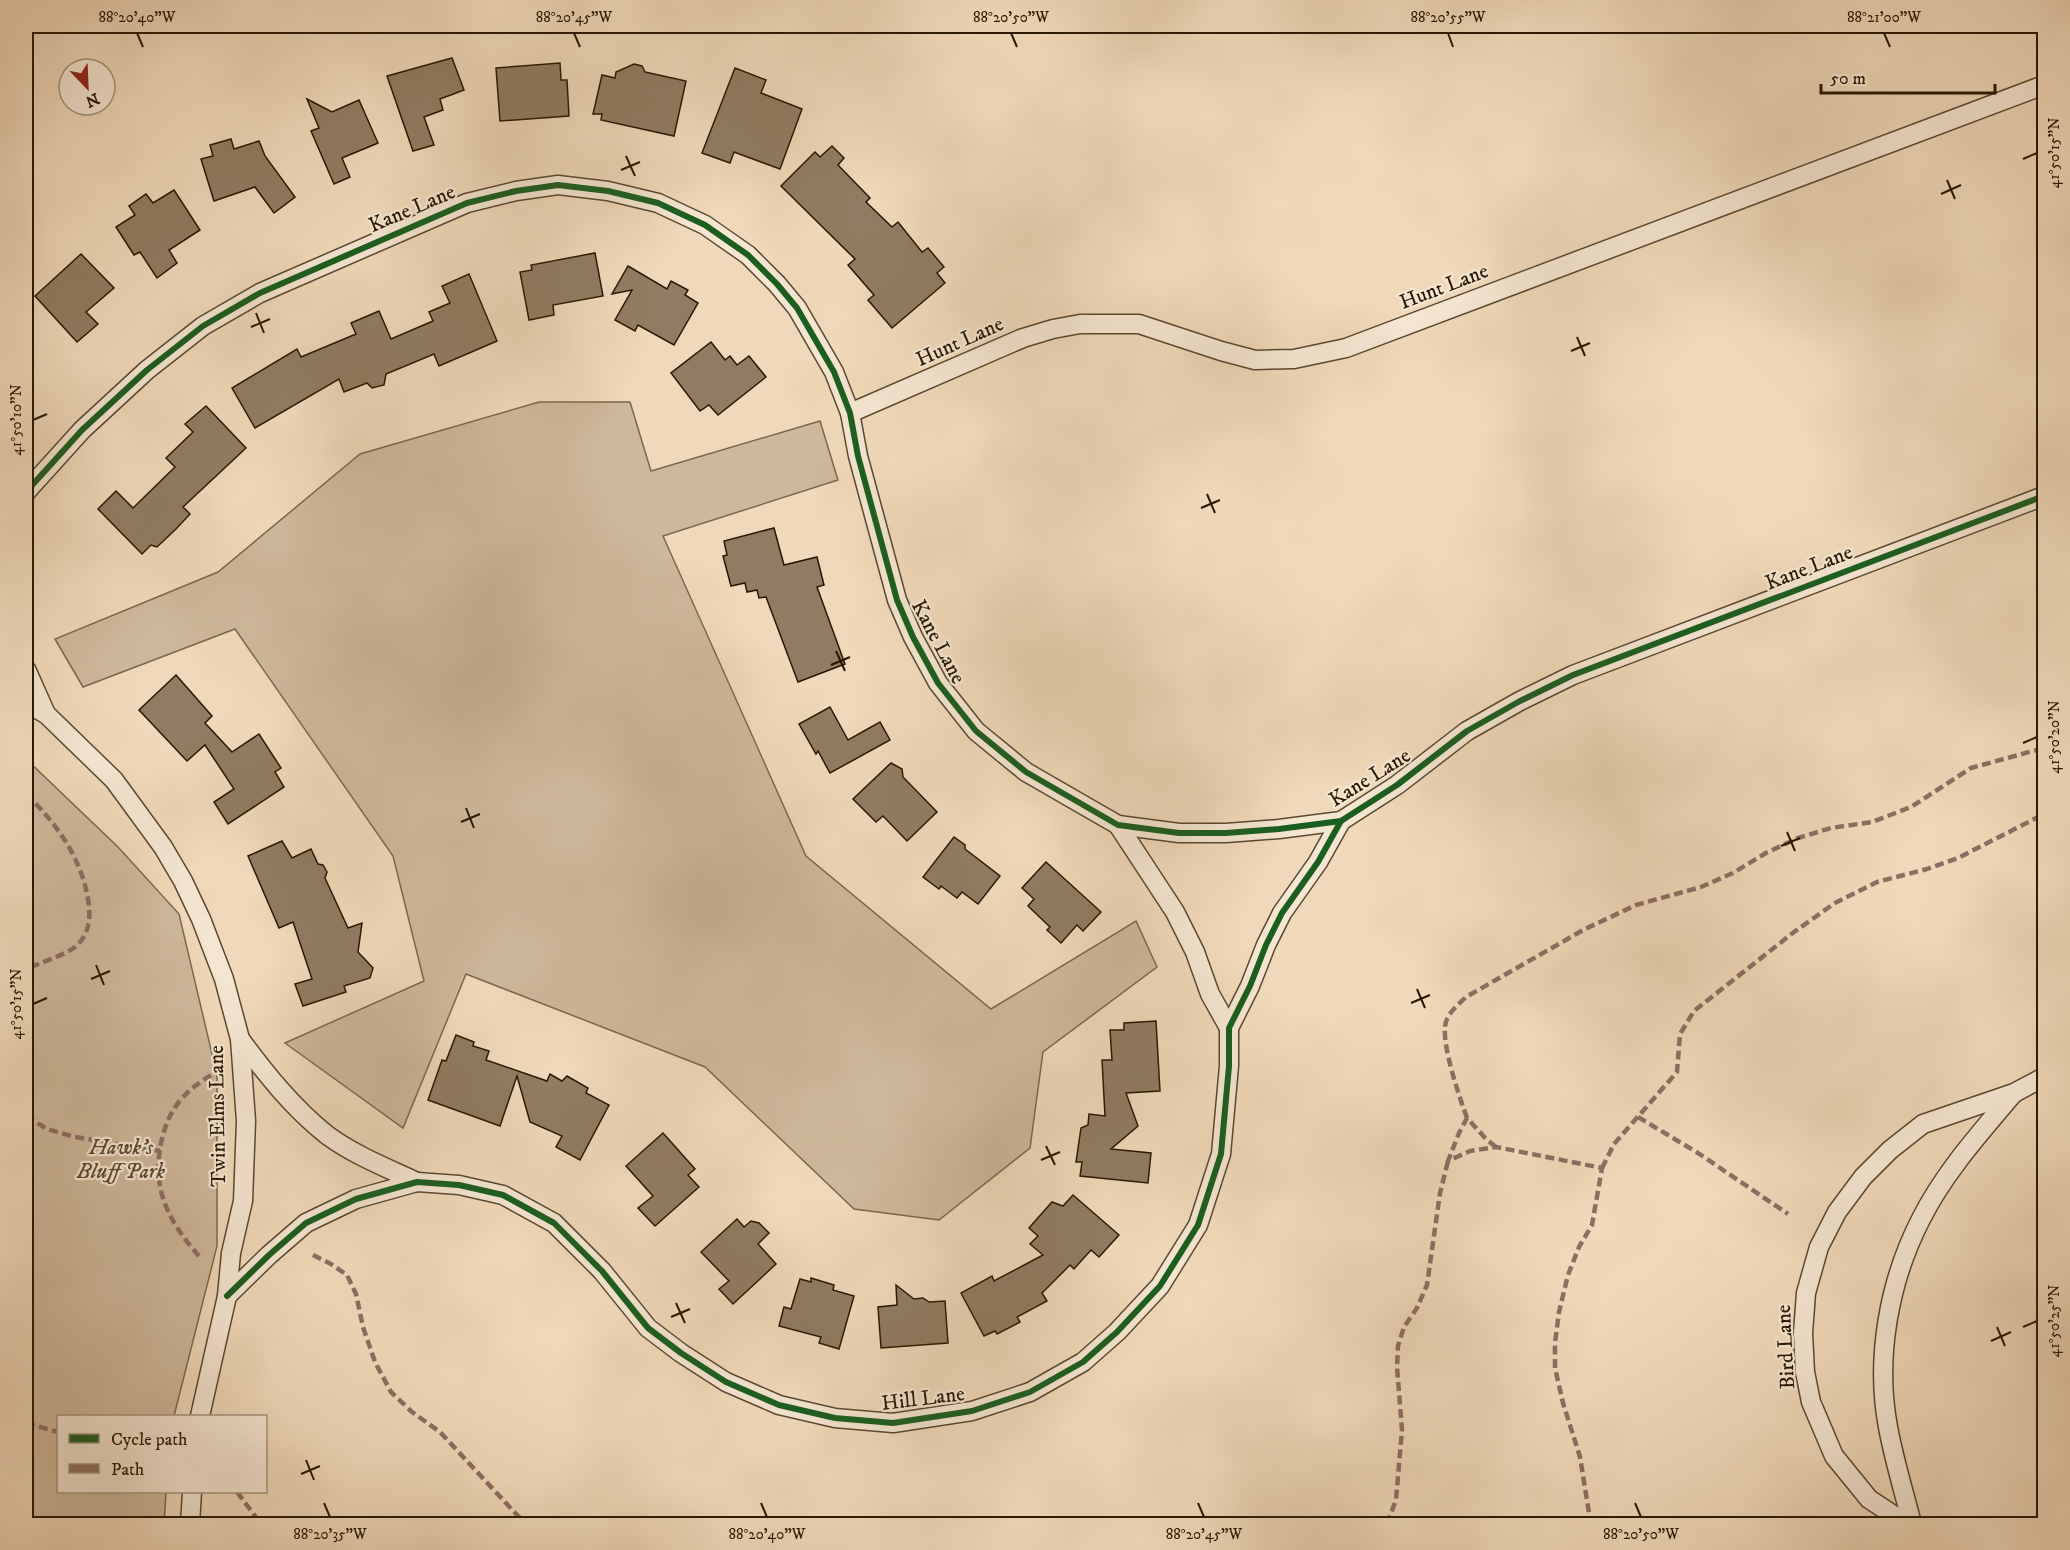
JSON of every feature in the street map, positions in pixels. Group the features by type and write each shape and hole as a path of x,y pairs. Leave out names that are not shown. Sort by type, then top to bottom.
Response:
{"street":[{"name":"Hunt Lane","path":"850,413 1023,338 1080,324 1139,324 1256,360 1294,359 1346,348 2044,85"},
{"name":"Kane Lane","path":"26,493 82,430 147,370 212,321 260,293 467,203 516,191 558,185 608,191 658,203 705,225 748,255 797,308 834,372 850,413 858,456 897,600 913,637 938,683 976,731 1026,772 1118,825 1179,833 1226,833 1341,821 1397,785 1467,731 1573,675 2044,496"},
{"path":"26,669 46,714"},
{"name":"Twin Elms Lane","path":"26,703 46,714 114,780 163,847 183,881 201,919 224,979 240,1039 246,1121 243,1201 231,1253 227,1296 200,1415"},
{"path":"1229,1028 1282,913 1318,861 1341,821"},
{"path":"1118,825 1175,912 1195,952 1210,994 1229,1028"},
{"name":"Hill Lane","path":"417,1182 459,1185 503,1195 554,1223 602,1271 648,1328 726,1382 779,1405 834,1418 893,1423 972,1411 1030,1392 1083,1362 1117,1332 1160,1286 1198,1225 1221,1154 1229,1066 1229,1028"},
{"path":"240,1039 273,1082 328,1135 360,1155 417,1182"},
{"name":"Bird Lane","path":"1907,1524 1869,1499 1834,1456 1811,1402 1805,1372 1803,1333 1806,1293 1819,1247 1837,1212 1863,1177 1890,1150 1923,1124 2014,1093 2044,1077"},
{"name":"Bird Lane","path":"1912,1524 1887,1426 1884,1394 1884,1343 1892,1300 1904,1259 1921,1219 1944,1180 2014,1093"},
{"path":"227,1296 306,1223 356,1199 417,1182"},
{"path":"190,1524 192,1493"}],"green space":[{"path":"539,402 630,402 651,471 820,421 838,480 663,536 806,856 991,1009 1136,921 1157,967 1043,1052 1030,1148 939,1220 854,1209 705,1067 466,974 403,1128 285,1043 424,981 393,856 235,629 83,687 55,639 218,572 360,454"},
{"name":"Hawk's Bluff Park","path":"26,759 118,847 179,914 217,1075 217,1246 174,1415 57,1415 57,1493 166,1493 164,1524 26,1524"}],"building":[{"path":"452,58 464,90 440,99 443,110 424,117 434,145 413,151 387,76"},
{"path":"560,63 561,80 567,80 569,116 500,121 496,68"},
{"path":"634,64 642,66 645,72 686,81 674,136 601,120 602,114 593,114 602,75 615,78 616,72"},
{"path":"735,68 766,80 761,93 802,109 780,169 734,152 730,163 702,153"},
{"path":"307,99 332,112 359,100 378,143 342,158 350,177 334,184 311,131 319,128"},
{"path":"231,139 234,149 259,141 265,156 295,197 274,213 255,187 214,201 201,159 213,156 210,145"},
{"path":"832,146 844,158 838,165 870,198 866,202 892,227 898,222 922,252 928,248 944,267 937,273 945,283 892,328 868,300 874,295 848,265 855,259 781,186 815,152 820,157"},
{"path":"174,190 200,230 169,250 177,263 157,278 140,252 134,255 116,227 135,215 129,206 146,194 153,203"},
{"path":"595,253 603,296 553,305 554,315 529,320 520,272 532,270 531,265"},
{"path":"81,254 114,288 86,312 98,324 77,342 35,296"},
{"path":"628,266 667,289 671,281 688,290 685,295 698,303 674,345 638,325 635,331 615,320 632,290 612,294"},
{"path":"469,274 497,341 439,366 434,354 386,374 384,385 372,388 367,383 344,392 339,379 255,428 232,388 297,349 301,357 356,334 351,323 379,311 391,339 433,321 429,312 450,303 442,286"},
{"path":"711,342 725,360 730,356 737,365 749,356 766,377 718,415 709,405 700,411 671,373"},
{"path":"206,406 246,448 183,507 190,514 176,529 157,547 151,545 142,554 98,509 116,491 133,508 175,467 166,458 193,432 185,424"},
{"path":"774,528 784,565 817,557 824,585 817,587 845,664 798,682 766,597 759,598 757,590 747,592 745,583 731,586 723,556 727,555 724,541"},
{"path":"176,675 212,716 205,723 232,752 259,734 281,768 275,772 284,787 228,824 214,802 234,789 205,745 187,761 139,710"},
{"path":"830,707 848,740 880,722 890,740 830,773 799,724"},
{"path":"891,763 902,769 903,777 937,812 907,841 883,816 876,822 853,799"},
{"path":"954,837 965,845 965,849 1000,876 978,904 962,892 957,898 941,886 939,889 923,877"},
{"path":"282,841 292,858 311,849 318,864 323,865 327,872 325,878 348,928 362,923 358,952 373,968 370,978 344,986 346,992 303,1006 295,984 312,979 293,922 279,928 248,856"},
{"path":"1046,862 1101,912 1083,931 1077,925 1061,943 1047,930 1050,927 1028,906 1034,899 1022,888"},
{"path":"1156,1021 1160,1091 1126,1093 1138,1126 1111,1149 1151,1153 1148,1183 1080,1176 1082,1162 1076,1162 1081,1128 1088,1125 1089,1114 1105,1116 1102,1060 1112,1060 1110,1030 1124,1030 1124,1023"},
{"path":"456,1035 474,1042 473,1046 489,1051 486,1060 547,1081 550,1074 562,1081 567,1076 588,1088 586,1093 609,1105 580,1160 556,1147 562,1136 530,1122 517,1076 500,1126 428,1100 442,1060 446,1061"},
{"path":"663,1133 695,1169 688,1175 699,1187 655,1226 638,1208 653,1196 626,1166"},
{"path":"1073,1195 1119,1235 1099,1257 1091,1250 1074,1269 1070,1265 1042,1293 1047,1301 1017,1317 1020,1322 997,1334 995,1331 984,1336 961,1293 992,1276 994,1281 1043,1255 1030,1244 1038,1236 1029,1228 1052,1202 1063,1206"},
{"path":"737,1219 744,1227 751,1221 759,1223 769,1233 758,1244 776,1264 733,1304 719,1289 729,1281 701,1252"},
{"path":"811,1278 834,1285 833,1290 854,1296 839,1349 819,1343 821,1337 779,1326 784,1307 791,1309 800,1279 811,1282"},
{"path":"896,1285 914,1299 923,1298 929,1302 945,1301 948,1343 881,1348 878,1307 897,1305"}],"marked path":[{"path":"1467,1118 1452,1073 1445,1036 1447,1018 1466,997 1585,929 1636,905 1701,887 1733,873 1766,853 1798,838 1831,828 1872,822 1911,807 1971,768 2044,748"},
{"path":"26,794 57,829 73,855 85,884 89,912 87,930 76,946 26,969"},
{"path":"1602,1168 1614,1144 1677,1072 1680,1034 1694,1011 1794,932 1835,903 1877,882 1958,858 2044,814"},
{"path":"199,1256 169,1214 160,1187 159,1164 165,1129 174,1109 186,1094 211,1075"},
{"path":"26,1116 47,1129 75,1137 160,1151"},
{"path":"1638,1117 1698,1153 1788,1214"},
{"path":"1496,1147 1467,1118 1448,1161 1470,1151 1496,1147 1602,1168 1592,1225 1579,1247 1568,1275 1559,1312 1555,1343 1555,1368 1580,1457 1589,1513 1594,1524"},
{"path":"1387,1524 1396,1500 1402,1430 1397,1367 1398,1346 1404,1327 1417,1308 1427,1285 1440,1193 1448,1161"},
{"path":"313,1255 347,1275 356,1294 363,1327 375,1362 391,1392 412,1412 440,1432 528,1524"},
{"path":"26,1423 57,1432"},
{"path":"238,1493 261,1524"}],"cycle path":[{"path":"26,492 82,430 147,370 203,326 260,293 467,203 516,191 558,185 608,191 658,203 705,225 748,255 797,308 834,372 850,413 858,456 897,600 913,637 938,683 976,731 1026,772 1118,825 1179,833 1226,833 1341,821 1397,785 1467,731 1573,675 2044,496"},
{"path":"227,1296 306,1223 356,1199 417,1182 459,1185 503,1195 554,1223 602,1271 648,1328 726,1382 779,1405 835,1418 893,1423 972,1411 1030,1392 1083,1362 1117,1332 1160,1286 1198,1225 1221,1154 1229,1066 1229,1028 1282,913 1318,862 1341,821"}]}
